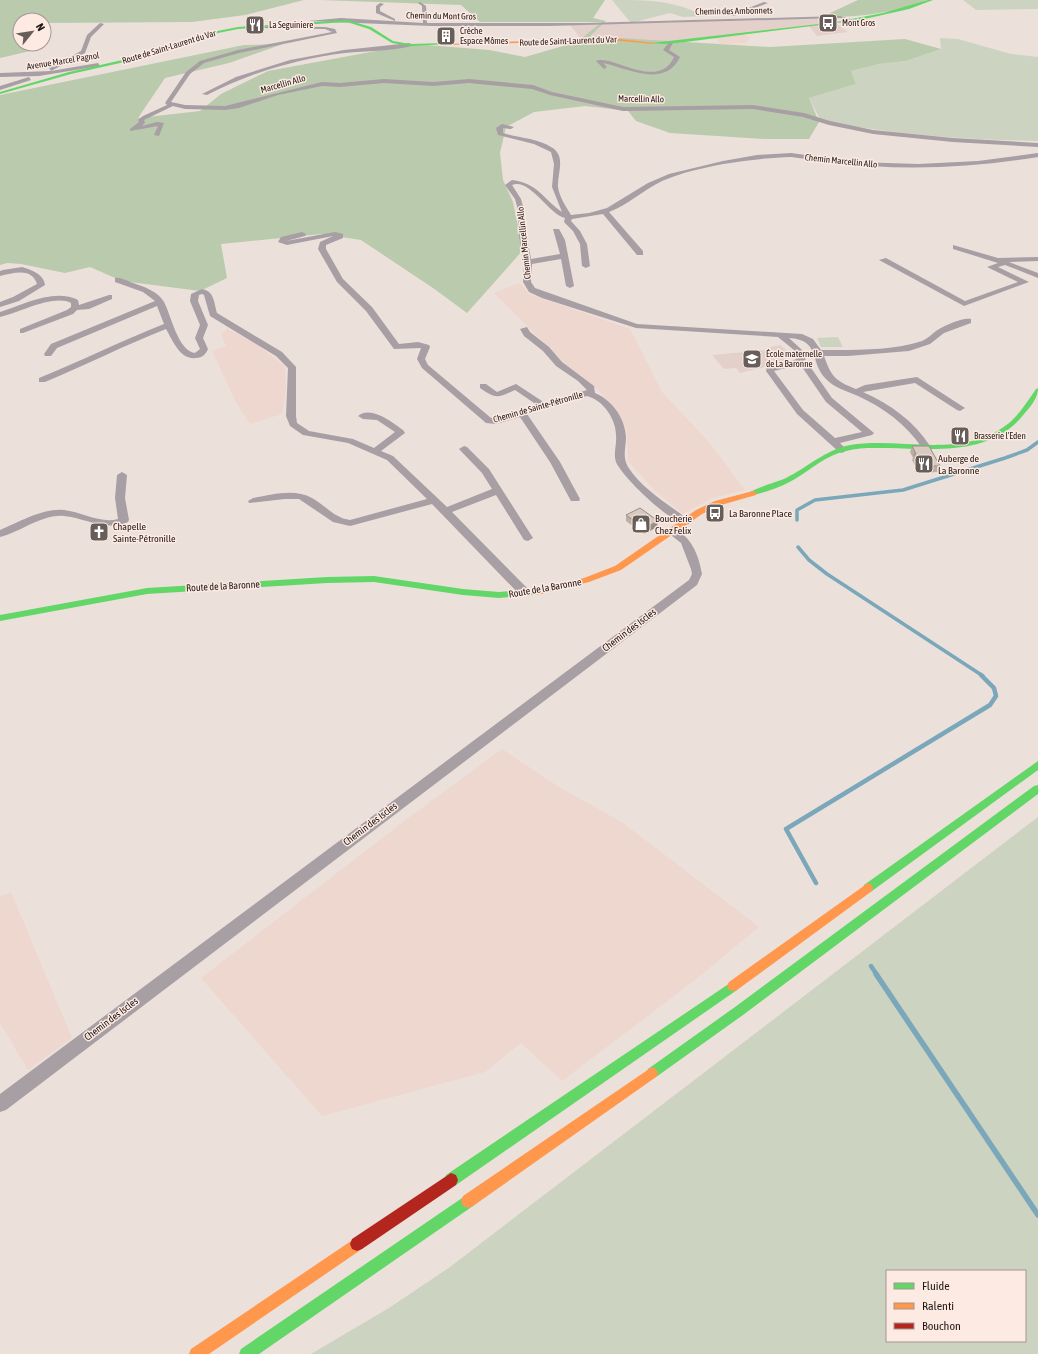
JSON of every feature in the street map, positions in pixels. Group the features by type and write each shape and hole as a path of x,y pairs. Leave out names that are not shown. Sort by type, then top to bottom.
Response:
{"main road":[{"name":"Route de Saint-Laurent du Var","path":"0,93 70,73 128,60 202,35 252,27 335,21 353,22 374,30 390,42 410,45 456,45 604,39 670,43 734,34 819,26 902,10 931,0"},
{"name":"Route de la Baronne","path":"0,618 161,589 355,579 394,581 478,594 525,594 604,575 627,564 685,522 711,506 780,483 818,460 842,450 867,446 961,445 990,438 1015,423 1025,412 1038,390"},
{"path":"196,1354 722,994 1038,765"},
{"path":"246,1354 541,1151 740,1011 1038,789"}],"street":[{"path":"420,2 424,6 425,23"},
{"path":"726,19 730,16 766,3"},
{"path":"382,4 378,6 378,12 393,20 406,23"},
{"name":"Chemin des Ambonnets","path":"615,24 726,19 840,17 852,20"},
{"name":"Chemin du Mont Gros","path":"268,26 350,19 406,23 615,24"},
{"path":"0,88 48,73 49,70 82,52 89,36 102,24"},
{"path":"158,134 158,130 162,124 132,130 142,123 142,120 145,118 170,105 168,102 188,73 202,62 238,52 335,33 333,30 325,28 252,27"},
{"path":"443,42 454,43 456,45"},
{"path":"604,67 599,61 603,60 623,68 640,71 661,71 670,68 677,58 666,50 670,43"},
{"path":"205,94 243,75 304,58 345,52 396,49 410,45"},
{"name":"Avenue Marcel Pagnol","path":"0,75 26,76 128,60"},
{"name":"Marcellin Allo","path":"170,105 225,108 239,106 277,94 322,84 340,85 384,81 433,84 469,81 533,87 550,93 612,108 676,109 753,107 804,115 829,123 873,132 953,140 1038,144"},
{"path":"511,126 502,126 499,128 500,134 545,147 552,151 558,160 556,189 565,213 569,217 567,222 574,226 585,248 584,260 586,266"},
{"name":"Chemin Marcellin Allo","path":"925,446 921,438 911,427 873,399 832,382 826,374 815,344 809,339 794,334 636,326 622,323 532,290 527,282 528,262 523,236 521,210 518,199 508,185 512,182 526,184 549,201 563,216 569,217 604,211 622,203 629,197 655,182 671,175 702,167 778,155 793,155 848,163 927,166 1009,160 1038,155"},
{"path":"604,211 640,253"},
{"path":"556,231 564,256 570,286"},
{"name":"Chemin de Sainte-Pétronille","path":"302,234 284,239 282,242 287,243 335,234 340,236 323,244 322,249 340,280 369,309 397,347 418,345 426,347 421,359 425,366 490,421 496,421 521,412 591,394 601,398 611,410 618,423 621,436 618,452 623,466 634,480 685,522"},
{"path":"956,247 1001,261 1037,275"},
{"path":"528,262 564,256"},
{"path":"883,260 964,304 1025,282 992,268 1001,261 1038,259"},
{"path":"0,274 13,269 24,269 29,271 41,282 41,285 25,295 0,305"},
{"path":"118,280 146,290 160,302 168,326 182,349 188,355 196,356 202,353 204,349 199,338 204,325 194,301 195,294 199,292 205,292 208,294 212,314 279,354 292,367 290,416 293,424 306,433 350,441 390,458 447,513 525,594"},
{"path":"23,331 70,312 75,308 86,307 109,297"},
{"path":"0,315 57,298 73,300 76,304 75,308"},
{"path":"48,354 54,346 160,302"},
{"path":"818,353 909,348 927,342 940,330 968,321"},
{"path":"42,380 100,356 116,346 168,326"},
{"path":"524,329 527,334 546,349 558,364 581,379 591,388 591,394"},
{"path":"780,334 799,351 802,355 802,360 770,369 770,371 800,412 842,450"},
{"path":"806,367 829,400 869,433 832,442"},
{"path":"856,392 865,388 917,380 960,408"},
{"path":"483,386 496,395 516,388 544,406"},
{"path":"521,412 554,462 575,499"},
{"path":"363,416 379,416 400,432 374,451"},
{"path":"464,449 486,471 528,538"},
{"path":"0,534 57,513 111,524 121,523 124,520 119,495 122,475"},
{"path":"447,513 500,493"},
{"path":"253,501 297,495 302,496 338,522 343,523 376,517 434,500"},
{"name":"Chemin des Iscles","path":"0,1104 693,582 697,574 686,543 683,538 672,532"}],"shaded area":[{"path":"840,18 833,21 848,32 817,36 809,26 669,43 581,39 570,25"},
{"path":"741,34 750,37 746,43 720,44 715,38"},
{"path":"520,283 529,294 630,329 662,392 709,442 745,490 712,498 683,514 653,489 628,461 627,431 616,409 597,389 569,368 494,293"},
{"path":"228,329 256,344 285,366 286,392 282,414 250,424 237,404 212,351 226,346 221,333"},
{"name":"École maternelle de La Baronne","path":"780,345 786,350 789,361 740,373 736,368 724,369 712,355 767,350 766,348"},
{"path":"502,749 559,787 623,823 759,927 695,980 562,1081 521,1043 485,1072 322,1116 201,978 407,819"},
{"path":"11,892 72,1038 28,1070 0,1023 0,897"}],"green space":[{"path":"0,0 304,0 245,15 192,22 52,23 52,12 12,12 12,52 26,52 0,58"},
{"path":"320,0 605,0 593,18 606,21 587,39 619,38 770,47 905,39 941,49 906,61 879,64 851,71 856,84 809,98 819,122 809,139 766,139 670,133 636,121 628,111 585,106 534,112 506,127 500,153 503,180 513,202 523,250 467,313 433,288 361,240 322,234 221,244 227,278 200,291 122,281 90,267 65,273 21,264 7,263 0,265 0,95 244,45 283,44 229,63 165,78 138,118 200,111 221,94 268,71 414,44 489,50 525,57 577,42 602,22 480,22 461,5"},
{"path":"612,0 660,2 682,7 704,16 683,17 670,13 631,23"},
{"path":"858,0 927,0 903,8 879,13 830,17 830,13"},
{"path":"963,0 1038,0 1038,9 976,10"},
{"path":"940,38 958,39 1011,54 1038,57 1038,141 929,136 848,126 821,121 809,98 856,84 851,71 879,64 906,61 941,49"},
{"path":"838,337 843,347 821,347 817,338"},
{"path":"1038,817 1038,1354 311,1354 389,1308 450,1267"}],"building":[{"path":"912,446 929,446 940,466 921,466 914,454 916,454"},
{"path":"640,508 658,521 644,528 626,515"}],"waterway":[{"path":"797,520 797,510 815,500 903,490 1005,458 1027,450 1038,442"},
{"path":"798,547 809,560 827,574 983,676"},
{"path":"816,883 786,829 990,705 996,696 994,688 981,675"},
{"path":"871,966 877,975"},
{"path":"876,974 1038,1215"}],"traffic: fast":[{"path":"653,43 685,41 836,23 884,14 931,0"},
{"path":"0,93 70,73 128,60 202,35 238,28 347,21 370,28 392,42 410,45 447,44"},
{"path":"753,493 783,482 822,458 846,448 869,446 933,447 964,445 994,436 1016,420 1038,390"},
{"path":"0,618 147,591 327,580 374,579 463,592 499,595 541,591"},
{"path":"868,888 1038,765"},
{"path":"652,1073 739,1011 1038,789"},
{"path":"451,1180 733,986"},
{"path":"246,1354 468,1201"}],"traffic: slow":[{"path":"447,44 610,39 653,43"},
{"path":"541,591 586,580 618,568 699,512 718,503 753,493"},
{"path":"733,986 868,888"},
{"path":"468,1201 652,1073"},
{"path":"196,1354 357,1244"}],"traffic: jam":[{"path":"357,1244 451,1180"}],"place":[{"name":"Mont Gros","path":"828,23"},
{"name":"La Seguiniere","path":"255,25"},
{"name":"Crèche Espace Mômes","path":"446,36"},
{"name":"École maternelle de La Baronne","path":"752,359"},
{"name":"Brasserie l'Eden","path":"960,436"},
{"name":"Auberge de La Baronne","path":"924,464"},
{"name":"La Baronne Place","path":"715,513"},
{"name":"Boucherie Chez Felix","path":"641,524"},
{"name":"Chapelle Sainte-Pétronille","path":"99,532"}]}
